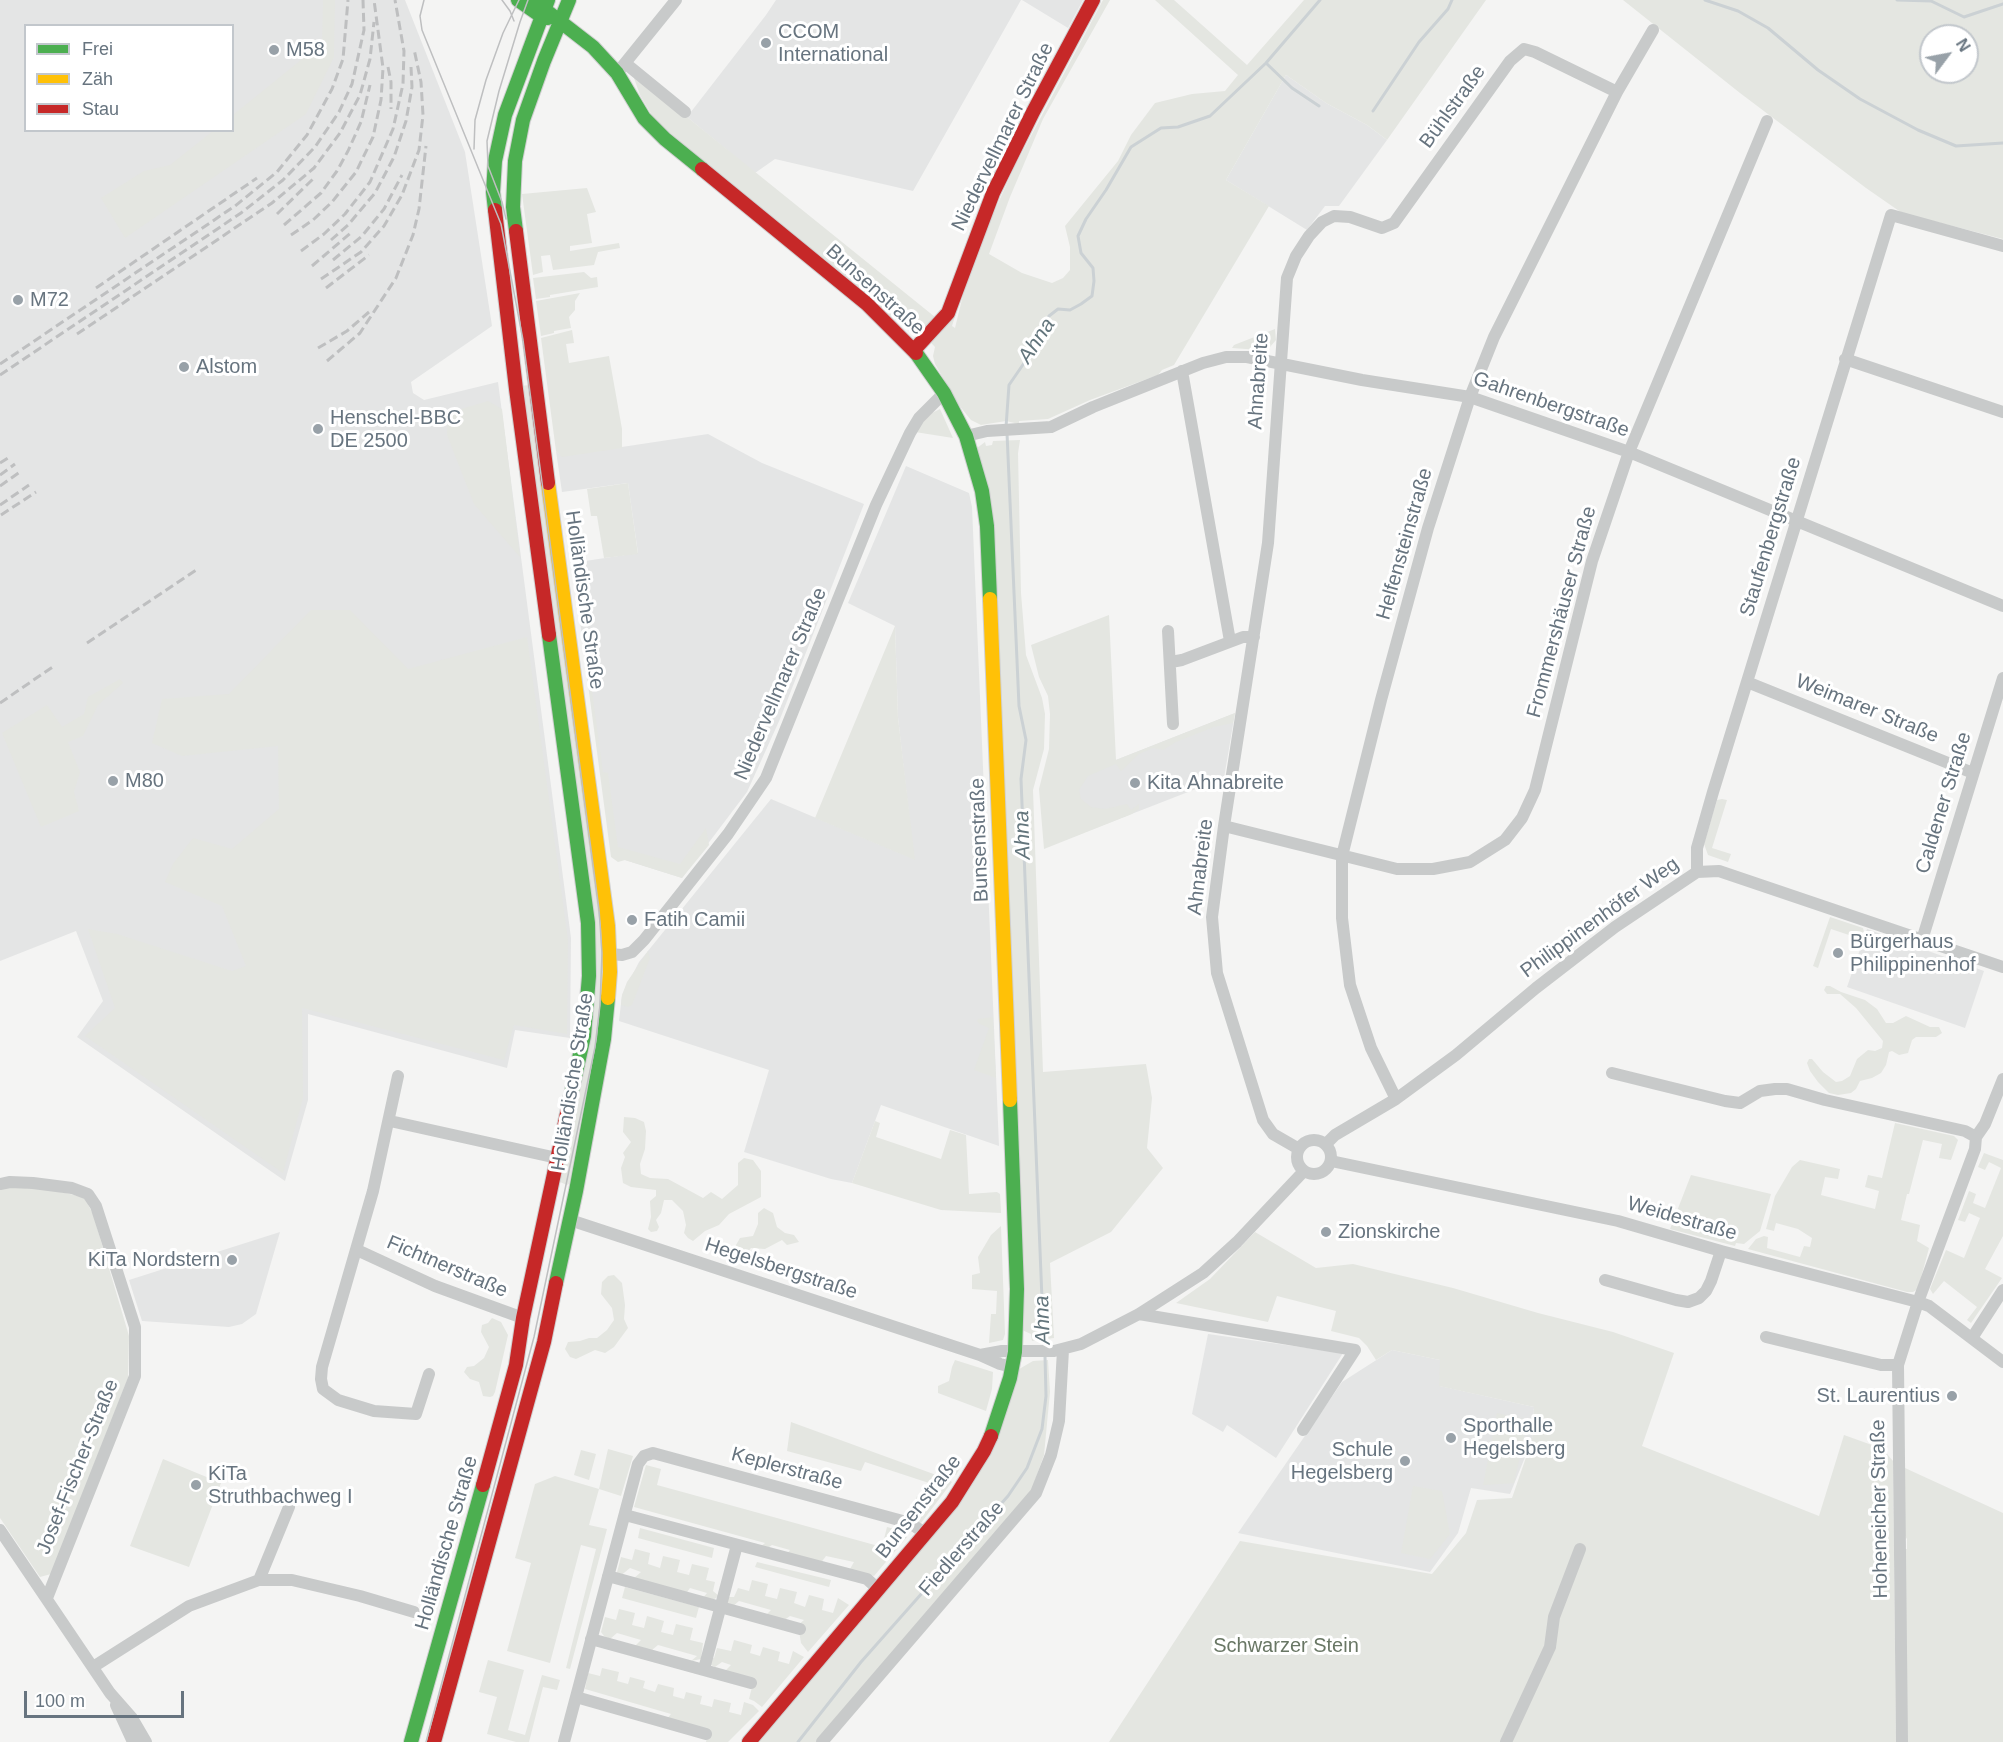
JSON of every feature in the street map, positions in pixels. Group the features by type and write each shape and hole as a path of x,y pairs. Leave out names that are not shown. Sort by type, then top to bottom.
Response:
{"main road":[{"path":"518,0 543,6 561,21"},
{"name":"Holländische Straße","path":"434,1742 544,1342 576,1191 604,1039 610,972 599,855 513,207 518,139 544,61 569,0"},
{"name":"Niedervellmarer Straße","path":"914,351 948,313 993,193 1093,0"},
{"name":"Holländische Straße","path":"411,1742 516,1365 523,1318 584,1036 589,976 588,923 516,389 493,192 495,161 505,115 543,6"},
{"name":"Bunsenstraße","path":"561,21 621,68 644,118 665,139 867,304 914,351 944,393 966,436 982,491 989,566 1015,1230 1017,1289 1015,1352 995,1425 984,1451 952,1502 749,1742"},
{"name":"Holländische Straße","path":"552,1182 555,1191 562,1195 576,1191"},
{"path":"523,1318 534,1325 544,1342"}],"street":[{"path":"621,68 676,0"},
{"name":"Helfensteinstraße","path":"1396,1099 1371,1048 1350,985 1342,918 1342,856 1381,700 1428,528 1470,397 1494,337 1617,92 1653,30"},
{"name":"Bühlstraße","path":"1334,216 1350,218 1382,228 1394,223 1510,61 1524,49 1535,52 1617,92"},
{"name":"Bunsenstraße","path":"621,68 685,112"},
{"name":"Frommershäuser Straße","path":"1224,826 1397,869 1433,869 1470,862 1505,840 1522,818 1535,790 1592,561 1629,452 1767,121"},
{"name":"Staufenbergstraße","path":"1697,872 1697,848 1891,215 2003,246"},
{"name":"Ahnabreite","path":"1299,1149 1272,1134 1263,1120 1217,973 1212,917 1268,543 1287,278 1296,256 1309,236 1322,222 1334,216"},
{"name":"Gahrenbergstraße","path":"966,436 993,430 1051,427 1093,407 1203,363 1226,357 1247,357 1362,380 1470,397 1629,452 2003,606"},
{"path":"1845,360 2003,412"},
{"path":"1182,371 1230,641"},
{"name":"Niedervellmarer Straße","path":"609,954 622,955 632,952 644,940 728,834 766,778 876,505 919,418 944,393"},
{"path":"1168,631 1173,724"},
{"path":"1171,662 1243,637 1254,637"},
{"name":"Caldener Straße","path":"1922,940 2003,678"},
{"name":"Weimarer Straße","path":"1747,682 1973,773"},
{"name":"Philippinenhöfer Weg","path":"1326,1144 1335,1135 1396,1099 1456,1055 1536,988 1615,927 1697,872 1719,871 2003,968"},
{"path":"1612,1073 1725,1101 1740,1102 1760,1092 1787,1089 1825,1100 1965,1131 1977,1137"},
{"name":"Fichtnerstraße","path":"398,1076 390,1121 357,1250 322,1367 321,1379 323,1389 338,1400 374,1411 416,1414 429,1374"},
{"name":"Hoheneicher Straße","path":"1902,1742 1898,1365 1918,1302 1975,1149 1977,1137 1985,1124 2003,1079"},
{"path":"390,1121 557,1158"},
{"path":"1315,1140 1326,1144 1331,1152 1331,1161 1327,1169 1312,1174 1304,1171 1297,1157 1299,1149 1304,1143 1315,1140"},
{"name":"Weidestraße","path":"1331,1161 1618,1221 1721,1251 1918,1302 1929,1306 2003,1362"},
{"path":"1139,1314 1203,1273 1237,1242 1304,1171"},
{"name":"Josef-Fischer-Straße","path":"0,1184 33,1183 72,1188 88,1194 96,1206 135,1328 135,1376 47,1598"},
{"name":"Hegelsbergstraße","path":"570,1220 1012,1367"},
{"name":"Fichtnerstraße","path":"357,1250 435,1286 523,1318"},
{"path":"1605,1280 1688,1302 1699,1298 1706,1291 1712,1281 1721,1251"},
{"path":"1972,1338 2003,1290"},
{"path":"1139,1314 1355,1350 1303,1430"},
{"name":"Hegelsbergstraße","path":"980,1355 1002,1351 1059,1351 1081,1344 1139,1314"},
{"path":"1766,1337 1881,1365 1898,1365"},
{"name":"Fiedlerstraße","path":"822,1742 1036,1493 1051,1455 1059,1421 1059,1351"},
{"name":"Keplerstraße","path":"625,1515 638,1464 644,1456 653,1453 910,1523 926,1534"},
{"path":"259,1580 289,1507"},
{"path":"564,1742 625,1515 867,1579 879,1590"},
{"path":"0,1530 110,1693 133,1742"},
{"path":"704,1669 737,1545"},
{"path":"1506,1742 1550,1647 1554,1617 1581,1549"},
{"path":"608,1576 800,1629"},
{"path":"93,1667 189,1606 259,1580 292,1580 414,1612"},
{"path":"591,1639 751,1683"},
{"path":"110,1693 132,1718 146,1742"},
{"path":"576,1697 706,1734"},
{"path":"122,1742 124,1722"}],"shaded area":[{"path":"0,0 405,0 465,152 492,326 411,382 413,393 424,400 498,382 571,938 570,1038 515,1030 507,1068 308,1014 308,1100 285,1181 77,1037 103,1001 76,931 0,961"},
{"path":"776,0 1021,0 913,191 775,159 755,173 687,117"},
{"path":"1022,0 1083,0 1068,28"},
{"path":"1286,75 1326,103 1367,125 1387,140 1339,206 1325,206 1307,230 1226,180"},
{"path":"708,434 762,463 864,504 780,719 747,792 682,878 612,856 572,563 638,553 628,483 562,492 556,451 562,456"},
{"path":"906,466 969,493 972,507 999,1146 881,1105 852,1183 831,1179 744,1152 769,1070 619,1021 622,995 639,962 771,799 914,859 898,718 895,626 848,603"},
{"name":"Kita Ahnabreite","path":"1235,713 1224,778 1052,845 1042,789"},
{"path":"1867,929 1984,971 1965,1028 1847,987"},
{"name":"KiTa Nordstern","path":"280,1232 256,1314 242,1324 229,1327 142,1321 129,1280"},
{"path":"1208,1334 1343,1353 1276,1458 1227,1425 1223,1432 1192,1414"},
{"name":"Schule Hegelsberg","path":"1392,1350 1440,1360 1440,1386 1534,1407 1532,1440 1510,1494 1471,1488 1458,1533 1430,1572 1238,1533 1342,1382"}],"green space":[{"path":"323,0 335,0 334,57 306,114 125,238 101,198 144,171 170,165 212,132 234,132 234,114 322,43"},
{"path":"1103,0 1110,0 1043,119 989,254 1022,273 1052,283 1063,278 1070,270 1070,247 1065,226 1118,161 1131,135 1155,103 1192,94 1225,91 1238,75 1155,0 1174,0 1247,65 1304,0 1486,0 1387,140 1367,125 1326,103 1286,75 1226,180 1269,206 1174,365 1162,370 1158,375 1090,400 1048,419 1019,421 1019,424 1006,421 981,425 971,420 958,404 935,364 933,356 935,347 914,325 897,321 684,146 653,117 640,95 634,78 687,117 935,317 958,307 952,326 955,328 965,287 985,232 1014,168"},
{"path":"1623,0 2003,0 2003,239 1902,213 1740,93"},
{"path":"587,188 596,212 587,214 592,243 570,246 570,251 619,243 620,248 598,252 594,265 553,270 550,255 541,256 543,272 533,275 522,194"},
{"path":"584,272 591,278 597,277 598,287 536,299 533,278"},
{"path":"580,293 575,301 575,310 569,317 571,328 541,336 536,301"},
{"path":"1275,329 1276,340 1270,347 1260,350 1232,348 1234,345"},
{"path":"572,330 574,343 566,344 569,363 609,356 622,429 622,448 562,457 556,451 541,338"},
{"path":"530,385 602,923 603,1000 567,1185 560,1182 593,997 520,386"},
{"path":"488,401 502,409 520,557 474,504 447,435 448,413"},
{"path":"940,409 953,438 915,432 923,421"},
{"path":"1020,440 1018,453 1021,593 1026,655 1042,698 1045,714 1044,749 1033,790 1043,1072 1146,1064 1152,1098 1147,1148 1163,1168 1111,1232 1050,1263 1054,1338 1032,1341 1031,1334 1022,1330 977,448 985,442 986,446 992,445 993,441"},
{"path":"628,483 638,554 604,558 597,516 591,516 587,489"},
{"path":"311,610 350,610 408,669 527,637 568,940 567,1034 514,1025 504,1060 302,1008 303,1098 283,1173 85,1036 115,1008 88,929 117,934 232,971 246,966 222,906 165,882 173,864 193,838 232,849 279,809 278,746 182,756 152,743 162,699 229,694"},
{"path":"1109,615 1116,760 1235,713 1233,723 1214,727 1176,742 1163,750 1153,748 1139,754 1121,771 1116,764 1088,776 1079,790 1081,799 1091,807 1105,809 1127,804 1131,810 1139,804 1139,809 1132,814 1044,849 1039,789 1049,749 1050,714 1048,696 1039,677 1031,645"},
{"path":"895,626 898,718 915,860 815,818"},
{"path":"590,676 603,772 608,773 618,847 680,864 706,828 709,845 682,878 625,860 618,862 611,857 587,677"},
{"path":"120,679 123,683 98,705 83,736 68,742 80,772 74,792 79,811 41,827 2,733 47,705 62,727 84,714 88,697"},
{"path":"1717,800 1727,800 1712,848 1731,854 1728,862 1708,855 1704,844"},
{"path":"1830,917 1863,928 1864,932 1856,949 1858,938 1831,929 1818,968 1813,966"},
{"path":"648,951 650,958 632,1005 628,1007 621,1005 627,982"},
{"path":"1826,986 1865,1000 1877,1009 1886,1023 1893,1023 1906,1016 1930,1027 1939,1027 1942,1033 1936,1037 1916,1037 1912,1040 1908,1053 1899,1055 1892,1051 1889,1052 1886,1065 1881,1073 1860,1081 1851,1093 1838,1095 1829,1093 1810,1071 1807,1063 1809,1059 1812,1059 1836,1082 1842,1081 1850,1076 1857,1059 1868,1050 1875,1051 1882,1048 1883,1041 1856,1008 1840,994 1827,994 1824,990"},
{"path":"993,1017 996,1078 974,1070 989,1028 977,1021"},
{"path":"624,1117 644,1122 645,1149 640,1164 641,1174 650,1178 668,1179 703,1198 711,1192 722,1199 738,1185 738,1163 744,1158 753,1160 761,1171 761,1197 729,1214 719,1225 705,1231 693,1241 684,1233 686,1225 683,1211 672,1200 664,1200 661,1213 656,1220 659,1227 657,1231 651,1232 648,1229 651,1217 650,1201 656,1196 656,1190 631,1187 623,1183 621,1168 625,1157 623,1153 631,1142 623,1132"},
{"path":"875,1121 880,1123 876,1137 941,1159 950,1130 966,1135 969,1194 997,1192 1000,1194 1001,1213 941,1210 852,1183"},
{"path":"1895,1123 1954,1136 1958,1140 1951,1160 1939,1158 1942,1144 1923,1140 1909,1194 1907,1194 1901,1220 1920,1225 1917,1241 1929,1248 1918,1289 1907,1292 1748,1249 1756,1239 1764,1236 1768,1237 1767,1248 1800,1257 1804,1246 1810,1247 1812,1238 1798,1229 1776,1223 1774,1231 1766,1229 1775,1196 1792,1167 1800,1160 1840,1169 1838,1179 1825,1177 1821,1195 1875,1209 1879,1191 1865,1187 1868,1175 1882,1178"},
{"path":"1984,1153 2003,1160 2003,1236 1985,1269 2002,1278 1971,1323 1967,1320 1977,1307 1944,1281 1933,1294 1930,1289 1946,1250 1964,1258 1980,1218 1969,1213 1965,1222 1958,1220 1969,1191 1976,1194 1973,1203 1985,1208 2001,1168 1989,1162 1985,1170 1978,1167"},
{"path":"1691,1175 1771,1194 1760,1231 1744,1244 1736,1243 1735,1246 1670,1229"},
{"path":"10,1187 51,1190 84,1197 93,1214 129,1336 128,1378 51,1574 40,1577 0,1518 0,1189"},
{"path":"764,1208 773,1213 777,1227 785,1233 794,1235 799,1242 787,1245 782,1240 765,1249 751,1248 743,1258 737,1257 736,1245 740,1238 753,1236 758,1224 758,1213"},
{"path":"1001,1226 1005,1334 1003,1340 989,1343 991,1314 996,1314 997,1291 972,1289 972,1275 980,1273 978,1257 991,1235"},
{"name":"Schwarzer Stein","path":"1255,1232 1316,1268 1353,1264 1453,1288 1613,1332 1674,1353 1642,1446 1819,1516 1844,1435 1883,1449 1893,1461 1896,1742 1109,1742 1240,1541 1432,1574 1466,1533 1477,1500 1512,1498 1532,1440 1534,1407 1439,1386 1440,1360 1392,1350 1376,1360 1359,1338 1331,1331 1336,1311 1277,1296 1268,1322 1176,1303 1210,1279"},
{"path":"614,1275 622,1283 624,1319 628,1328 614,1347 605,1353 595,1350 576,1359 570,1357 565,1349 568,1342 597,1338 614,1320 612,1308 601,1294 602,1282 608,1276"},
{"path":"492,1318 501,1322 508,1335 495,1392 490,1397 483,1396 479,1382 470,1379 464,1372 467,1367 474,1366 484,1358 489,1347 481,1332 482,1325 488,1323"},
{"path":"955,1360 993,1372 992,1389 986,1411 938,1393 938,1386 949,1381"},
{"path":"1048,1360 1050,1392 1044,1455 1032,1489 819,1742 753,1742 953,1504 1014,1372 1033,1361"},
{"path":"1497,1413 1528,1420 1514,1483 1483,1485"},
{"path":"791,1422 939,1476 946,1460 957,1460 963,1463 956,1475 951,1473 947,1479 952,1482 921,1523 910,1519 917,1496 927,1499 932,1484 865,1462 861,1471 787,1451"},
{"path":"608,1449 633,1456 621,1496 599,1489"},
{"path":"581,1450 596,1454 589,1480 574,1475"},
{"path":"163,1459 221,1483 189,1567 130,1546"},
{"path":"646,1465 661,1469 657,1485 882,1547 887,1527 905,1532 907,1537 874,1576 850,1569 854,1562 826,1556 820,1564 786,1555 790,1550 772,1545 765,1550 759,1548 765,1543 634,1507"},
{"path":"1905,1468 2003,1513 2003,1742 1906,1742"},
{"path":"555,1476 599,1489 589,1525 607,1529 570,1669 566,1668 596,1549 581,1545 550,1663 507,1651 531,1563 515,1558 535,1484"},
{"path":"1413,1486 1442,1491 1450,1534 1430,1559 1401,1553"},
{"path":"640,1528 714,1548 712,1558 638,1538"},
{"path":"635,1549 650,1553 648,1564 660,1568 663,1556 680,1560 677,1572 689,1575 692,1564 709,1568 706,1580 715,1582 713,1591 719,1596 713,1600 702,1599 707,1593 690,1588 685,1595 632,1580 641,1572 630,1568 619,1577 616,1576 621,1557 632,1560"},
{"path":"757,1562 831,1580 829,1587 755,1567"},
{"path":"752,1580 768,1584 765,1596 777,1599 780,1588 797,1592 794,1603 805,1607 809,1595 824,1599 822,1610 833,1613 838,1598 849,1605 808,1652 801,1643 798,1625 804,1620 790,1616 783,1621 765,1616 771,1610 739,1601 732,1607 728,1605 726,1597 734,1597 738,1588 749,1591"},
{"path":"625,1587 699,1607 696,1618 622,1598"},
{"path":"619,1609 635,1613 632,1625 644,1628 647,1616 664,1621 661,1632 673,1635 676,1624 693,1628 690,1640 703,1643 701,1659 691,1661 697,1656 658,1645 652,1650 635,1646 641,1640 617,1633 610,1639 604,1636 601,1632 605,1617 616,1620"},
{"path":"734,1640 752,1645 750,1653 760,1656 763,1647 780,1652 778,1661 789,1664 793,1651 804,1657 762,1707 749,1699 753,1683 726,1670 731,1665 722,1662 715,1667 711,1665 711,1657 714,1658 717,1648 731,1651"},
{"path":"488,1660 524,1670 508,1730 525,1735 542,1675 560,1680 557,1690 543,1687 529,1742 516,1742 487,1734 497,1697 479,1692"},
{"path":"602,1668 619,1672 617,1681 628,1684 630,1677 645,1681 643,1688 655,1692 658,1684 674,1688 673,1696 684,1699 686,1692 702,1696 700,1704 712,1707 714,1699 731,1703 729,1712 741,1715 744,1702 753,1705 759,1711 728,1742 706,1742 708,1731 667,1719 671,1714 585,1689 588,1673 600,1676"}],"waterway":[{"name":"Ahna","path":"1006,427 1009,385 1033,350 1049,316 1058,309 1070,310 1092,296 1093,268 1081,253 1078,236 1086,219 1131,147 1161,128 1178,127 1210,116 1266,63 1320,0"},
{"path":"1373,111 1419,42 1448,9 1452,0"},
{"path":"1705,0 1738,11 1768,28 1818,70 1860,99 1918,130 1956,146 2003,143"},
{"name":"Ahna","path":"1897,0 1931,1 1964,17 2003,4"},
{"path":"1266,63 1292,88 1319,106"},
{"name":"Ahna","path":"1007,433 1019,706 1026,740 1021,779 1044,1349"},
{"name":"Ahna","path":"798,1742 861,1662 1008,1496 1027,1468 1042,1429 1046,1396 1045,1356"}],"tram line":[{"path":"424,0 420,16 422,30 501,224 523,340 599,909 602,953 600,1005 595,1047 534,1337 426,1742"},
{"path":"502,0 514,21"},
{"path":"474,149 475,120 486,80 503,33 519,0"},
{"path":"506,219 488,166 487,141 499,91 528,0"}],"railway":[{"path":"0,364 235,206 277,172 307,135 332,89 343,59 348,0"},
{"path":"0,375 241,213 283,180 315,147 339,112 352,84 364,30 363,0"},
{"path":"291,235 313,220 332,202 356,172 373,137 381,100 383,68 374,0"},
{"path":"301,251 345,214 370,182 393,129 403,84 404,51 395,0"},
{"path":"77,334 272,203 314,168 340,133 360,95 370,59 374,22"},
{"path":"321,279 361,252 384,226 402,195 419,150 423,115 421,82 414,49"},
{"path":"388,67 391,82 391,109"},
{"path":"331,240 348,225 375,193 394,157 406,121 412,87 411,67"},
{"path":"284,225 321,193 337,171 361,122 370,85"},
{"path":"327,361 360,333 396,278 413,235 419,209 426,146"},
{"path":"333,260 362,236 384,209 402,175"},
{"path":"96,288 257,178"},
{"path":"277,214 314,178"},
{"path":"312,266 353,231"},
{"path":"326,288 369,255"},
{"path":"318,348 347,331 369,312"},
{"path":"0,463 11,456"},
{"path":"0,475 15,464"},
{"path":"0,486 20,472"},
{"path":"0,505 29,485"},
{"path":"1,515 36,492"},
{"path":"87,643 196,570"},
{"path":"0,703 54,666"}],"traffic: fast":[{"path":"518,0 541,16 548,18"},
{"path":"537,0 544,9 593,47 617,73 644,118 665,139 702,169"},
{"path":"495,210 493,192 495,161 505,115 548,0"},
{"path":"516,231 513,207 515,161 523,120 569,0"},
{"path":"916,353 944,393 966,436 982,491 987,526 990,599"},
{"path":"549,635 588,923 589,976 584,1036 569,1104"},
{"path":"556,1283 576,1191 604,1039 608,998"},
{"path":"991,1436 1010,1378 1015,1352 1017,1289 1010,1100"},
{"path":"411,1742 483,1485"}],"traffic: slow":[{"path":"548,483 608,926 610,972 608,998"},
{"path":"990,599 1010,1100"}],"traffic: jam":[{"path":"914,350 948,313 993,193 1093,0"},
{"path":"702,169 867,304 916,353"},
{"path":"495,210 549,635"},
{"path":"516,231 548,483"},
{"path":"483,1485 516,1365 523,1318 569,1104"},
{"path":"434,1742 544,1342 556,1283"},
{"path":"749,1742 952,1502 991,1436"}],"place":[{"name":"CCOM International","path":"766,43"},
{"name":"M58","path":"274,50"},
{"name":"M72","path":"18,300"},
{"name":"Alstom","path":"184,367"},
{"name":"Henschel-BBC DE 2500","path":"318,429"},
{"name":"M80","path":"113,781"},
{"name":"Kita Ahnabreite","path":"1135,783"},
{"name":"Fatih Camii","path":"632,920"},
{"name":"Bürgerhaus Philippinenhof","path":"1838,953"},
{"name":"Zionskirche","path":"1326,1232"},
{"name":"KiTa Nordstern","path":"232,1260"},
{"name":"St. Laurentius","path":"1952,1396"},
{"name":"Sporthalle Hegelsberg","path":"1451,1438"},
{"name":"Schule Hegelsberg","path":"1405,1461"},
{"name":"KiTa Struthbachweg I","path":"196,1485"}]}
